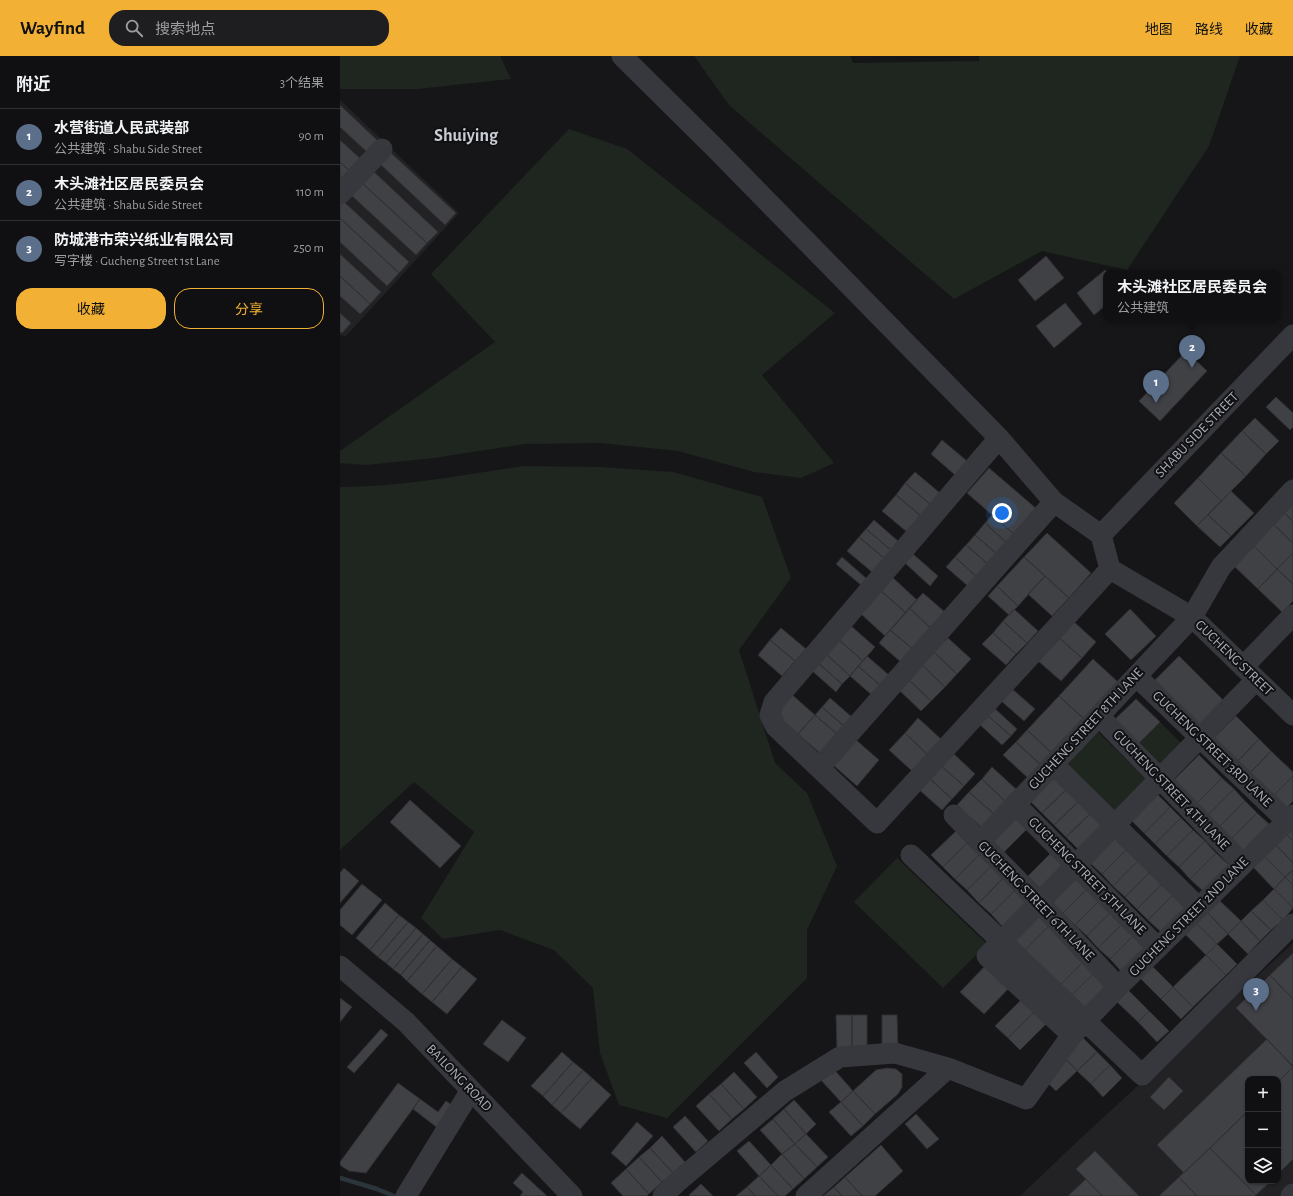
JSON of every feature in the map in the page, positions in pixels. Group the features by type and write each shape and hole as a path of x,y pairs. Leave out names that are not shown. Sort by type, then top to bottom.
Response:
{"street":[{"path":"622,56 715,148 999,438 1054,502 1101,536 1110,569 877,823 776,727 770,714 774,702 999,438"},
{"path":"340,194 382,149"},
{"name":"SHABU SIDE STREET","path":"1101,536 1293,335"},
{"name":"GUCHENG STREET 8TH LANE","path":"980,842 1192,617 1221,567 1293,490"},
{"path":"819,768 1054,502"},
{"name":"GUCHENG STREET","path":"1110,569 1192,617 1293,715"},
{"path":"1001,941 1200,738 1293,615"},
{"name":"GUCHENG STREET 3RD LANE","path":"1136,676 1200,738 1290,818"},
{"name":"GUCHENG STREET 4TH LANE","path":"1098,716 1243,864"},
{"path":"1053,764 1199,908"},
{"name":"GUCHENG STREET 5TH LANE","path":"1015,804 1158,948"},
{"name":"GUCHENG STREET 6TH LANE","path":"954,815 1039,902 1118,987"},
{"name":"GUCHENG STREET 2ND LANE","path":"948,1068 1026,1099 1079,1028 1118,987 1290,818"},
{"path":"911,855 1001,941 1079,1028 1142,1075 1293,924"},
{"name":"BAILONG ROAD","path":"340,966 406,1022 572,1196"},
{"path":"663,1196 676,1183 786,1091 840,1057 894,1053 948,1068"},
{"path":"806,1196 948,1068"},
{"path":"411,1187 470,1090"}],"shaded area":[{"path":"340,56 500,56 511,79 417,89 340,89"},
{"path":"694,56 850,56 853,63 979,61 979,56 1240,56 1209,146 1127,270 1042,251 954,299 729,105"},
{"path":"340,100 459,213 346,336 340,335"},
{"path":"569,129 627,149 835,313 762,375 834,463 801,478 754,472 678,451 600,443 525,444 434,458 366,465 340,463 340,451 495,342 431,274"},
{"path":"524,466 601,467 673,472 762,497 791,578 739,650 775,763 807,793 837,866 807,930 807,978 667,1118 619,1105 600,1053 593,988 554,950 500,930 443,939 421,918 474,832 414,782 340,850 340,487 409,483"},
{"path":"1160,722 1183,745 1158,770 1135,747"},
{"path":"1096,730 1148,781 1115,814 1063,763"},
{"path":"897,858 987,944 943,988 854,902"},
{"path":"1293,943 1293,1196 1020,1196 1081,1138"}],"building":[{"path":"340,105 379,142 368,153 340,127"},
{"path":"340,140 362,160 351,172 340,162"},
{"path":"390,152 456,213 445,225 379,163"},
{"path":"340,162 351,172 340,183"},
{"path":"372,170 438,232 427,243 361,182"},
{"path":"361,182 427,243 416,255 350,194"},
{"path":"343,201 409,262 399,273 340,218 340,205"},
{"path":"340,218 399,273 387,286 340,242"},
{"path":"340,254 381,292 370,304 340,276"},
{"path":"1046,256 1064,278 1035,301 1018,280"},
{"path":"1103,272 1103,308 1094,315 1077,293"},
{"path":"340,276 370,304 360,314 340,296"},
{"path":"1065,303 1082,324 1054,348 1036,326"},
{"path":"340,313 351,323 342,333 340,332"},
{"path":"1186,351 1207,371 1160,421 1139,401"},
{"path":"1276,397 1293,413 1293,427 1290,430 1266,407"},
{"path":"1255,418 1279,441 1266,454 1242,431"},
{"path":"1242,431 1266,454 1246,476 1221,453"},
{"path":"942,440 967,461 955,475 931,454"},
{"path":"1221,453 1246,476 1221,501 1198,478"},
{"path":"989,468 1038,510 1015,535 967,493"},
{"path":"915,472 940,493 930,504 905,483"},
{"path":"1198,478 1221,501 1197,526 1174,503"},
{"path":"905,483 930,504 921,516 896,495"},
{"path":"1231,491 1254,513 1231,536 1208,515"},
{"path":"896,495 921,516 907,532 882,511"},
{"path":"1293,504 1293,521 1284,513"},
{"path":"1284,513 1293,521 1293,543 1273,524"},
{"path":"992,515 1015,535 1008,544 985,523"},
{"path":"1208,515 1231,536 1220,547 1197,526"},
{"path":"874,520 898,541 891,550 866,529"},
{"path":"985,523 1008,544 998,555 975,535"},
{"path":"1273,524 1293,543 1293,553 1277,569 1253,545"},
{"path":"866,529 891,550 884,558 859,537"},
{"path":"1047,533 1091,573 1069,598 1024,557"},
{"path":"975,535 998,555 989,565 966,545"},
{"path":"859,537 884,558 872,572 847,551"},
{"path":"966,545 989,565 978,578 955,557"},
{"path":"1253,545 1277,569 1258,589 1233,565"},
{"path":"1293,553 1293,584 1277,569"},
{"path":"913,554 938,576 930,586 905,563"},
{"path":"842,557 867,579 861,585 836,564"},
{"path":"955,557 978,578 969,587 946,567"},
{"path":"1024,557 1045,576 1018,606 997,586"},
{"path":"1277,569 1293,584 1293,601 1282,612 1258,589"},
{"path":"1045,576 1069,598 1052,616 1028,594"},
{"path":"892,577 917,600 906,613 880,590"},
{"path":"997,586 1018,606 1009,615 988,596"},
{"path":"880,590 906,613 885,636 860,613"},
{"path":"923,593 946,613 932,629 909,608"},
{"path":"909,608 932,629 914,650 890,630"},
{"path":"1014,609 1038,631 1027,643 1003,621"},
{"path":"1130,609 1156,636 1131,660 1105,634"},
{"path":"1072,620 1096,642 1082,658 1057,636"},
{"path":"1003,621 1027,643 1016,654 993,633"},
{"path":"850,625 875,647 863,661 838,639"},
{"path":"781,628 806,649 795,661 770,640"},
{"path":"890,630 914,650 902,663 879,643"},
{"path":"993,633 1016,654 1006,665 982,644"},
{"path":"1057,636 1082,658 1061,681 1036,659"},
{"path":"948,638 971,659 957,674 934,652"},
{"path":"838,639 863,661 850,676 825,653"},
{"path":"770,640 795,661 782,676 758,655"},
{"path":"934,652 957,674 945,687 922,665"},
{"path":"825,653 850,676 842,684 817,662"},
{"path":"867,656 890,676 881,686 858,666"},
{"path":"1179,656 1226,703 1201,728 1154,681"},
{"path":"1093,659 1118,682 1084,719 1059,696"},
{"path":"817,662 842,684 836,692 810,669"},
{"path":"922,665 945,687 931,701 908,679"},
{"path":"858,666 881,686 873,696 850,676"},
{"path":"908,679 931,701 921,711 898,689"},
{"path":"1010,687 1035,709 1024,721 999,699"},
{"path":"790,693 815,715 798,734 773,712"},
{"path":"1059,696 1084,719 1052,753 1027,730"},
{"path":"830,698 853,718 845,727 822,707"},
{"path":"1136,699 1160,722 1135,747 1111,723"},
{"path":"992,706 1017,729 1011,736 986,714"},
{"path":"822,707 845,727 838,735 815,715"},
{"path":"986,714 1011,736 1002,745 978,723"},
{"path":"815,715 838,735 821,754 798,734"},
{"path":"1236,716 1259,739 1236,763 1212,740"},
{"path":"918,718 942,740 928,755 905,733"},
{"path":"1027,730 1052,753 1041,765 1016,742"},
{"path":"905,733 928,755 912,771 889,750"},
{"path":"855,739 879,760 857,786 832,764"},
{"path":"1259,739 1271,751 1248,775 1236,763"},
{"path":"1016,742 1041,765 1028,778 1003,755"},
{"path":"951,751 975,774 964,786 939,764"},
{"path":"1271,751 1293,772 1293,776 1272,797 1248,775"},
{"path":"1199,755 1222,778 1196,804 1173,781"},
{"path":"939,764 964,786 952,799 928,777"},
{"path":"992,767 1017,790 1006,802 982,779"},
{"path":"1293,776 1293,801 1284,810 1272,797"},
{"path":"928,777 952,799 942,810 917,788"},
{"path":"1055,777 1067,789 1042,813 1030,801"},
{"path":"1222,778 1234,789 1208,815 1196,804"},
{"path":"982,779 1006,802 994,814 969,792"},
{"path":"1067,789 1079,801 1054,825 1042,813"},
{"path":"1234,789 1245,801 1219,827 1208,815"},
{"path":"969,792 994,814 982,828 957,805"},
{"path":"1158,795 1170,807 1144,833 1132,821"},
{"path":"410,800 461,846 440,868 390,822"},
{"path":"1079,801 1091,813 1066,837 1054,825"},
{"path":"1245,801 1257,813 1231,839 1219,827"},
{"path":"1170,807 1181,818 1155,844 1144,833"},
{"path":"1091,813 1102,825 1078,849 1066,837"},
{"path":"1257,813 1269,824 1243,851 1231,839"},
{"path":"1017,816 1028,828 1004,852 992,840"},
{"path":"1181,818 1193,830 1167,856 1155,844"},
{"path":"1293,828 1293,841 1286,834"},
{"path":"1193,830 1205,841 1179,867 1167,856"},
{"path":"956,831 967,843 943,867 931,855"},
{"path":"1286,834 1293,841 1293,863 1276,845"},
{"path":"1116,837 1128,848 1102,874 1090,863"},
{"path":"1205,841 1216,853 1190,879 1179,867"},
{"path":"967,843 979,855 955,879 943,867"},
{"path":"1276,845 1293,863 1293,870 1285,877 1264,856"},
{"path":"1128,848 1139,860 1113,886 1102,874"},
{"path":"1052,852 1064,864 1040,888 1028,876"},
{"path":"1216,853 1229,865 1203,891 1190,879"},
{"path":"979,855 991,866 967,890 955,879"},
{"path":"1264,856 1285,877 1274,889 1253,867"},
{"path":"1139,860 1151,871 1125,897 1113,886"},
{"path":"991,866 1003,878 979,903 967,890"},
{"path":"344,868 359,881 340,903 340,873"},
{"path":"1293,870 1293,885 1285,877"},
{"path":"1151,871 1163,883 1137,909 1125,897"},
{"path":"1078,876 1089,887 1063,913 1052,902"},
{"path":"1285,877 1293,885 1293,908 1274,889"},
{"path":"1003,878 1015,890 991,914 979,903"},
{"path":"1163,883 1174,894 1148,920 1137,909"},
{"path":"362,884 382,900 352,935 340,925 340,910"},
{"path":"1089,887 1101,899 1075,925 1063,913"},
{"path":"1274,889 1293,908 1283,920 1263,900"},
{"path":"1015,890 1027,902 1002,926 991,914"},
{"path":"1174,894 1187,906 1161,932 1148,920"},
{"path":"1101,899 1113,910 1087,936 1075,925"},
{"path":"1219,900 1241,921 1228,934 1207,912"},
{"path":"1263,900 1283,920 1271,930 1251,911"},
{"path":"385,903 399,915 370,950 356,938"},
{"path":"1113,910 1124,922 1098,948 1087,936"},
{"path":"1251,911 1271,930 1260,941 1241,921"},
{"path":"1207,912 1228,934 1217,944 1196,923"},
{"path":"1038,914 1050,925 1024,951 1012,940"},
{"path":"399,915 408,922 378,957 370,950"},
{"path":"1241,921 1260,941 1248,954 1228,934"},
{"path":"408,922 416,928 386,963 378,957"},
{"path":"1124,922 1136,933 1110,959 1098,948"},
{"path":"1196,923 1217,944 1206,955 1185,934"},
{"path":"1050,925 1085,960 1059,986 1024,951"},
{"path":"416,928 423,934 393,969 386,963"},
{"path":"1136,933 1148,946 1122,972 1110,959"},
{"path":"423,934 430,940 401,975 393,969"},
{"path":"430,940 437,946 407,981 401,975"},
{"path":"1217,944 1237,964 1226,975 1206,955"},
{"path":"437,946 452,959 422,994 407,981"},
{"path":"1293,953 1293,999 1270,975"},
{"path":"1206,955 1226,975 1193,1007 1173,987"},
{"path":"452,959 462,967 432,1002 422,994"},
{"path":"1085,960 1096,971 1070,997 1059,986"},
{"path":"989,962 1012,985 984,1014 960,992"},
{"path":"1152,966 1173,987 1161,999 1140,978"},
{"path":"462,967 477,979 447,1014 432,1002"},
{"path":"1096,971 1109,983 1082,1010 1070,997"},
{"path":"1270,975 1293,999 1293,1066 1236,1008"},
{"path":"1173,987 1193,1007 1181,1019 1161,999"},
{"path":"1128,990 1149,1011 1138,1022 1116,1001"},
{"path":"1024,997 1037,1009 1008,1038 995,1026"},
{"path":"340,998 352,1007 340,1022"},
{"path":"1037,1009 1049,1021 1020,1050 1008,1038"},
{"path":"1149,1011 1169,1031 1157,1042 1138,1022"},
{"path":"836,1015 852,1015 852,1047 837,1048"},
{"path":"852,1015 867,1015 867,1047 852,1047"},
{"path":"882,1015 897,1015 898,1047 882,1047"},
{"path":"502,1020 526,1038 508,1062 483,1044"},
{"path":"381,1029 388,1035 354,1073 347,1067"},
{"path":"1082,1037 1097,1052 1077,1071 1065,1058"},
{"path":"1267,1039 1293,1067 1281,1079 1281,1076 1245,1076 1245,1114 1184,1173 1157,1145"},
{"path":"562,1052 573,1062 543,1096 531,1086"},
{"path":"756,1052 778,1077 767,1088 744,1063"},
{"path":"1097,1052 1110,1065 1091,1084 1077,1071"},
{"path":"1065,1058 1077,1071 1056,1091 1044,1079"},
{"path":"573,1062 583,1070 552,1105 543,1096"},
{"path":"1110,1065 1122,1078 1103,1097 1091,1084"},
{"path":"831,1066 853,1091 841,1102 819,1078"},
{"path":"1293,1067 1293,1159 1281,1171 1281,1112 1281,1079"},
{"path":"887,1068 896,1069 902,1074 902,1087 898,1094 875,1114 853,1091 876,1070"},
{"path":"583,1070 592,1078 561,1113 552,1105"},
{"path":"734,1072 757,1097 744,1109 721,1084"},
{"path":"1169,1077 1183,1091 1164,1110 1150,1097"},
{"path":"592,1078 611,1095 580,1129 561,1113"},
{"path":"398,1083 420,1099 366,1173 349,1171 340,1165 340,1162"},
{"path":"721,1084 744,1109 732,1119 709,1094"},
{"path":"853,1091 875,1114 863,1126 841,1102"},
{"path":"709,1094 732,1119 719,1131 696,1106"},
{"path":"420,1099 438,1112 446,1101 455,1107 439,1129 413,1109"},
{"path":"794,1100 816,1124 806,1134 784,1109"},
{"path":"841,1102 863,1126 851,1136 829,1112"},
{"path":"784,1109 806,1134 795,1144 773,1119"},
{"path":"916,1114 939,1139 927,1149 905,1124"},
{"path":"1245,1114 1245,1184 1210,1148"},
{"path":"685,1116 708,1141 696,1152 673,1127"},
{"path":"773,1119 795,1144 782,1154 760,1130"},
{"path":"637,1122 653,1136 626,1166 611,1153"},
{"path":"806,1134 828,1157 817,1167 795,1144"},
{"path":"662,1136 685,1162 673,1173 650,1148"},
{"path":"749,1141 771,1165 759,1176 737,1151"},
{"path":"795,1144 817,1167 804,1179 782,1154"},
{"path":"881,1145 903,1171 875,1196 862,1196 845,1177"},
{"path":"650,1148 673,1173 662,1182 639,1157"},
{"path":"1210,1148 1256,1195 1197,1196 1179,1177"},
{"path":"1095,1151 1139,1196 1102,1196 1076,1169"},
{"path":"782,1154 804,1179 793,1189 771,1165"},
{"path":"639,1157 662,1182 649,1194 626,1169"},
{"path":"771,1165 793,1189 785,1196 778,1196 759,1176"},
{"path":"626,1169 649,1194 647,1196 623,1196 611,1183"},
{"path":"522,1173 547,1196 520,1196 523,1192 513,1183"},
{"path":"759,1176 778,1196 755,1196 747,1187"},
{"path":"845,1177 862,1196 842,1196 834,1187"},
{"path":"1179,1177 1197,1196 1159,1196"},
{"path":"1086,1179 1102,1196 1068,1196"},
{"path":"701,1184 713,1196 689,1195"},
{"path":"1245,1184 1268,1184 1256,1195"},
{"path":"747,1187 755,1196 736,1196"},
{"path":"834,1187 842,1196 823,1196"}],"waterway":[{"path":"340,1178 377,1189 394,1196"}],"place":[{"name":"木头滩社区居民委员会","path":"1192,368"},
{"name":"水营街道人民武装部","path":"1156,403"},
{"name":"防城港市荣兴纸业有限公司","path":"1256,1011"}],"district":[{"name":"Shuiying","path":"466,136"}]}
